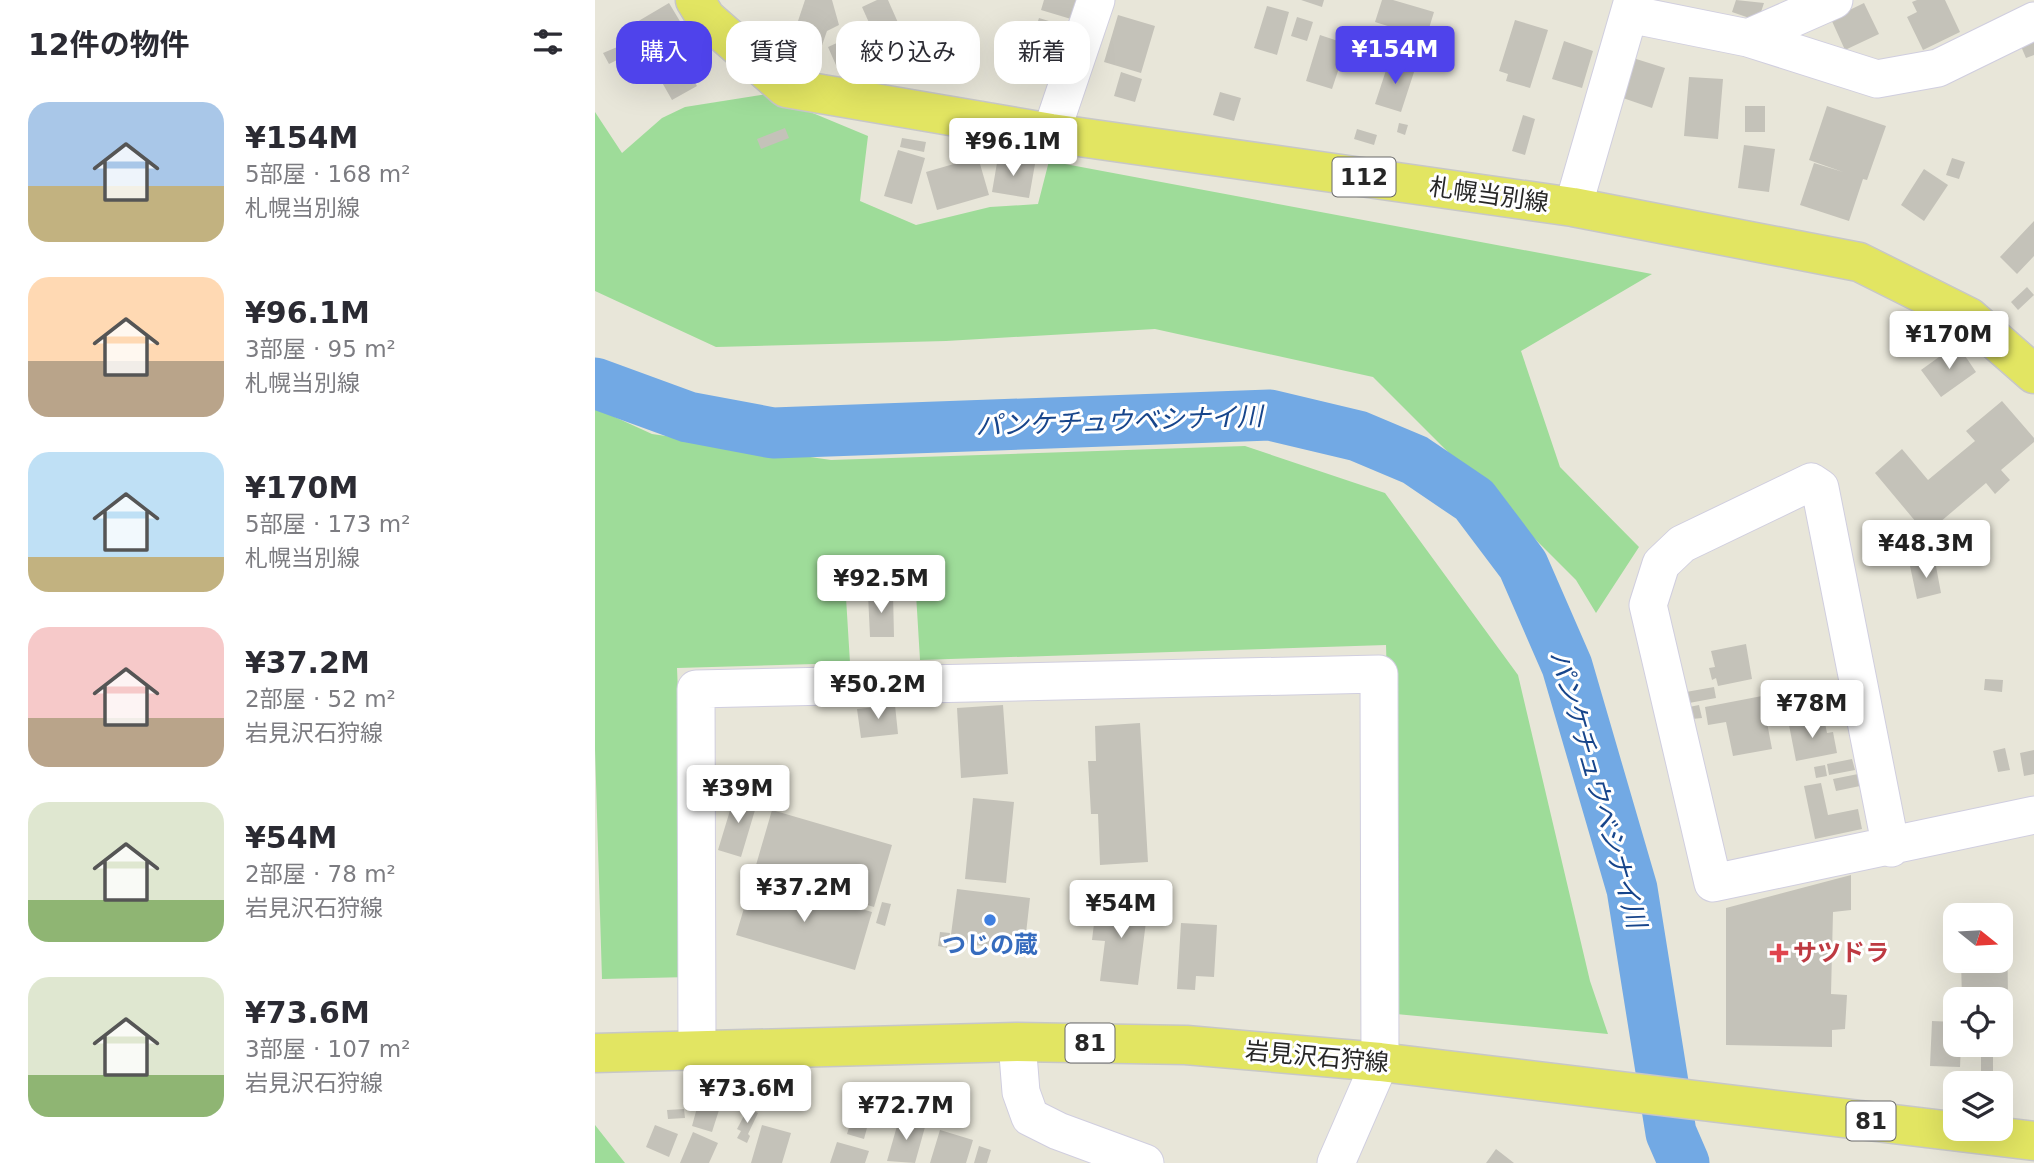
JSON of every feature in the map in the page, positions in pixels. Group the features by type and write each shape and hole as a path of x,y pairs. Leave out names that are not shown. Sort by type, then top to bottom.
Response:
{"main road":[{"name":"札幌当別線","path":"695,0 706,18 786,88 1051,133 1573,207 1859,262 1969,317 2034,374"},
{"name":"岩見沢石狩線","path":"595,1053 1017,1042 1187,1045 1380,1062 2034,1141"}],"street":[{"path":"1051,133 1096,0"},
{"path":"1748,38 1834,0"},
{"path":"1573,207 1631,7 1748,38 1877,79 1938,68 2034,21"},
{"path":"1891,848 1820,488 1811,482 1682,544 1661,564 1648,604 1713,883 1891,848 2034,815"},
{"path":"697,1051 696,690 1379,674 1380,1062 1336,1163"},
{"path":"1017,1042 1021,1092 1030,1117 1058,1132 1145,1163"}],"green space":[{"path":"767,94 868,136 860,201 916,225 990,207 1038,204 1049,161 1652,274 1521,351 1560,467 1639,547 1596,613 1576,580 1373,377 1155,329 946,341 716,347 595,291 595,112 622,153 662,118 685,107"},
{"path":"595,408 652,434 831,460 1245,446 1385,493 1518,675 1590,981 1608,1034 1396,1014 1386,645 920,660 915,577 845,581 850,663 677,668 690,977 602,979 595,749"},
{"path":"595,1125 625,1163 595,1163"}],"building":[{"path":"805,0 832,0 838,21 836,26 827,31 822,45 822,21 798,21"},
{"path":"877,0 888,0 897,21 868,21 862,7"},
{"path":"1044,0 1077,0 1071,19 1041,10"},
{"path":"1301,0 1324,0 1322,7"},
{"path":"1382,0 1393,0 1434,12 1426,38 1375,22"},
{"path":"1736,0 1764,3 1758,21 1732,12"},
{"path":"1945,0 1960,32 1923,50 1907,17 1917,12 1912,2"},
{"path":"669,3 680,21 638,21"},
{"path":"1864,3 1879,34 1845,50 1831,19"},
{"path":"1267,6 1289,12 1277,55 1254,48"},
{"path":"1118,15 1155,26 1141,73 1104,62"},
{"path":"1297,17 1313,22 1307,41 1291,36"},
{"path":"1515,20 1548,30 1530,88 1506,81 1508,74 1499,71"},
{"path":"2034,29 2034,55 2026,58 2017,37"},
{"path":"1320,35 1347,44 1332,89 1306,81"},
{"path":"1564,41 1593,51 1582,88 1552,79"},
{"path":"836,43 836,65 828,47"},
{"path":"616,48 616,60 609,64 603,53"},
{"path":"1633,58 1665,68 1652,108 1620,97"},
{"path":"1389,61 1415,69 1401,112 1375,104"},
{"path":"1121,72 1142,79 1135,102 1114,96"},
{"path":"1689,77 1723,79 1718,139 1684,136"},
{"path":"663,84 696,84 697,86 672,100"},
{"path":"1220,92 1241,98 1234,121 1213,115"},
{"path":"1745,106 1765,106 1765,132 1745,132"},
{"path":"1827,106 1886,126 1867,180 1863,179 1849,221 1800,205 1814,163 1843,172 1809,160"},
{"path":"1523,115 1535,119 1525,155 1512,151"},
{"path":"1399,123 1408,125 1405,135 1397,132"},
{"path":"785,128 789,138 761,149 757,139"},
{"path":"1357,129 1377,135 1374,145 1354,139"},
{"path":"902,138 926,142 924,152 900,147"},
{"path":"1744,145 1775,149 1769,192 1738,188"},
{"path":"898,150 925,158 912,204 884,196"},
{"path":"978,157 989,195 937,210 926,172"},
{"path":"998,157 1035,164 1029,198 992,192"},
{"path":"1952,158 1965,162 1959,179 1946,175"},
{"path":"1924,169 1948,185 1924,221 1901,205"},
{"path":"2034,221 2034,256 2017,274 2000,257"},
{"path":"2027,287 2034,295 2018,310 2011,302"},
{"path":"1957,344 1976,372 1941,397 1921,370"},
{"path":"2002,401 2034,438 2034,442 2001,470 2010,480 1995,494 1986,483 1926,534 1875,473 1902,449 1928,480 1975,441 1966,431"},
{"path":"1935,561 1941,593 1917,599 1910,566"},
{"path":"893,593 894,637 870,637 868,594"},
{"path":"1746,644 1752,679 1718,686 1716,678 1712,680 1709,668 1715,667 1711,651"},
{"path":"1985,679 2003,680 2002,692 1984,690"},
{"path":"1714,687 1716,698 1689,703 1686,692"},
{"path":"1762,696 1772,749 1733,756 1726,722 1708,725 1705,707"},
{"path":"895,705 898,734 861,738 857,709"},
{"path":"1003,705 1008,774 961,778 957,708"},
{"path":"1699,705 1702,718 1692,719 1689,707"},
{"path":"1824,718 1827,733 1833,732 1837,753 1796,761 1789,725"},
{"path":"1140,723 1148,862 1100,865 1098,814 1091,814 1088,761 1096,761 1095,726"},
{"path":"2005,748 2010,770 1998,772 1993,751"},
{"path":"2034,750 2034,774 2024,776 2020,753"},
{"path":"1852,759 1855,770 1829,775 1827,764"},
{"path":"1825,765 1827,776 1816,778 1814,767"},
{"path":"1858,774 1860,786 1836,791 1833,779"},
{"path":"1821,783 1828,815 1858,809 1862,829 1815,839 1804,786"},
{"path":"735,794 758,800 741,857 718,850"},
{"path":"973,798 1014,802 1006,883 965,879"},
{"path":"772,810 892,845 874,907 754,872"},
{"name":"サツドラ","path":"1851,875 1851,910 1833,912 1831,994 1847,995 1845,1029 1832,1030 1832,1047 1726,1045 1726,908"},
{"path":"753,878 872,912 855,970 736,935"},
{"name":"つじの蔵","path":"957,889 1030,898 1024,951 950,942"},
{"path":"1097,899 1148,906 1138,985 1100,981 1105,941 1092,940"},
{"path":"882,902 891,904 885,926 876,923"},
{"path":"1181,923 1217,925 1214,977 1196,976 1195,990 1177,989"},
{"path":"940,932 950,933 947,948 938,946"},
{"path":"1961,973 2008,973 2008,987 1962,987"},
{"path":"1932,1021 1943,1021 1943,1057 1960,1057 1960,1067 1930,1066"},
{"path":"1981,1057 1993,1057 1993,1071 1981,1071"},
{"path":"698,1104 719,1110 712,1132 692,1126"},
{"path":"748,1108 758,1113 748,1134 750,1136 747,1143 737,1138 741,1131 737,1129"},
{"path":"855,1108 871,1113 864,1139 847,1134"},
{"path":"684,1109 685,1118 668,1119 667,1110"},
{"path":"899,1119 925,1127 915,1163 887,1161"},
{"path":"655,1125 678,1134 669,1157 646,1147"},
{"path":"762,1125 791,1133 782,1163 751,1163"},
{"path":"940,1130 973,1140 966,1163 930,1163"},
{"path":"693,1132 718,1143 709,1163 680,1163"},
{"path":"837,1142 869,1151 865,1163 830,1163"},
{"path":"979,1146 991,1150 987,1163 974,1163"},
{"path":"1496,1149 1514,1163 1486,1163"}],"waterway":[{"name":"パンケチュウベシナイ川","path":"595,383 688,417 773,433 1270,415 1358,436 1415,460 1474,500 1523,565 1567,666 1632,889 1671,1133 1684,1163"}],"place":[{"name":"つじの蔵","path":"990,920"},
{"name":"サツドラ","path":"1779,953"}]}
